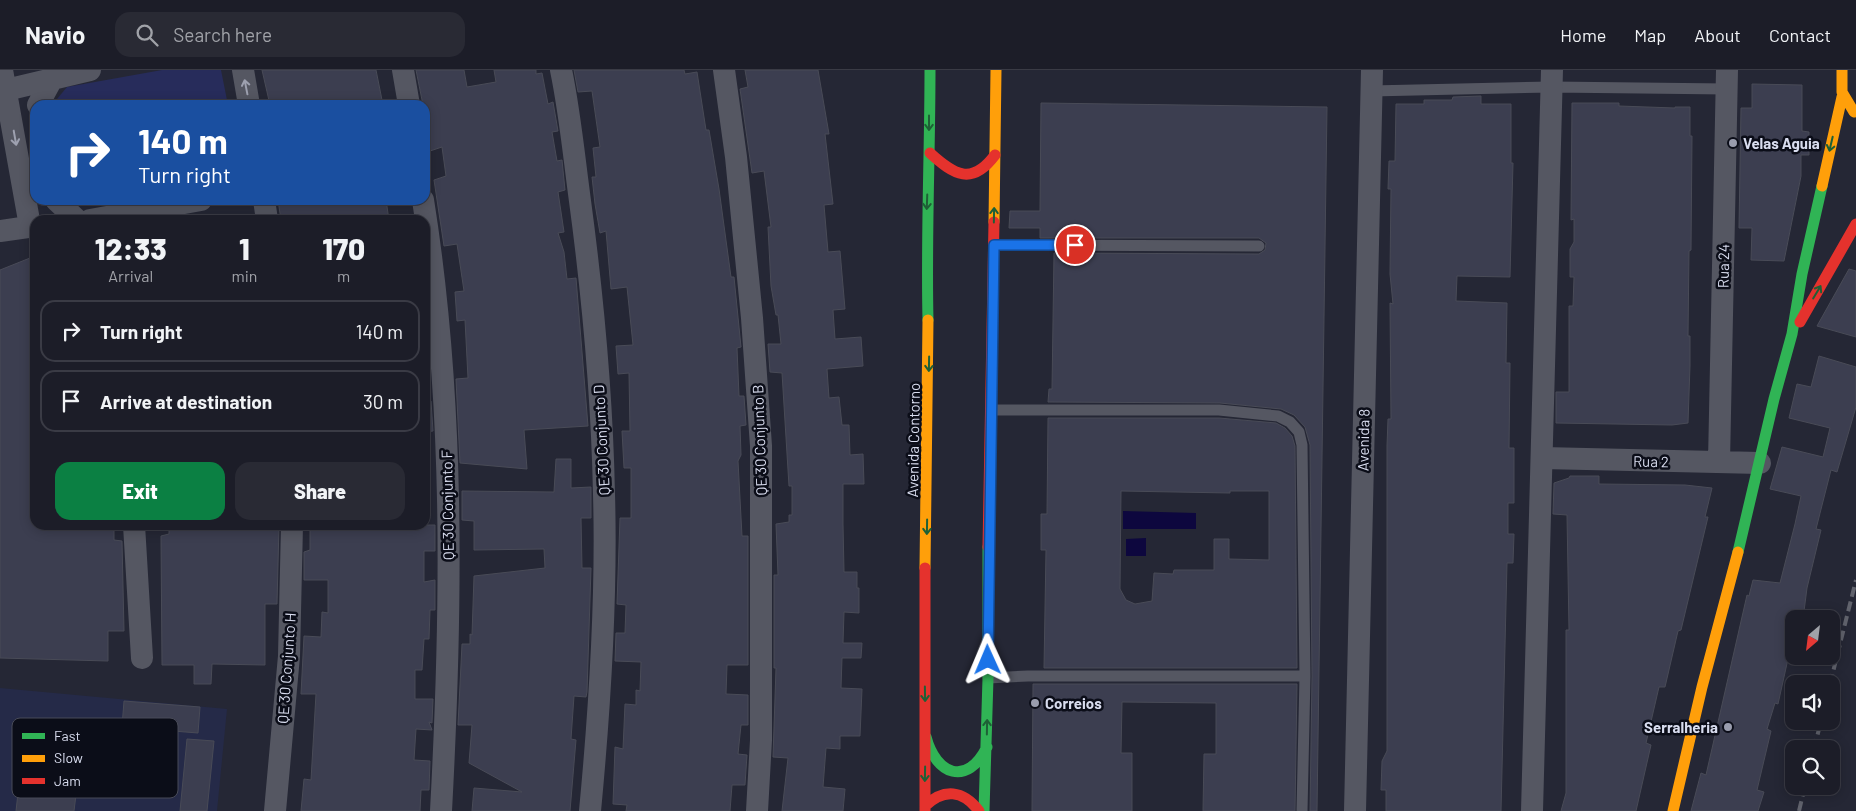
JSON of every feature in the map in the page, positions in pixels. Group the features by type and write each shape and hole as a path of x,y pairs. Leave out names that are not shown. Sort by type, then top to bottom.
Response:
{"main road":[{"name":"Avenida Contorno","path":"925,809 924,651 929,358 926,236 930,153 930,70"},
{"path":"1842,70 1837,81 1842,97 1856,114"},
{"path":"984,811 987,747 987,622 997,71"},
{"path":"1673,811 1702,687 1792,334 1802,274 1842,97"},
{"path":"930,153 952,173 964,176 978,173 988,166 995,155"},
{"path":"1792,334 1856,224"},
{"path":"926,737 935,760 943,767 954,771 965,771 976,766 983,758 987,747"},
{"path":"925,809 932,798 952,792 962,794 971,800 979,811"}],"street":[{"path":"31,215 4,80 52,79 90,70"},
{"path":"242,70 248,100"},
{"path":"403,70 408,100"},
{"name":"QE 30 Conjunto D","path":"561,70 594,324 604,496 604,609 598,728 590,811"},
{"name":"QE 30 Conjunto B","path":"724,70 751,308 762,446 761,730 757,811"},
{"path":"1532,811 1552,78"},
{"path":"41,100 52,79"},
{"name":"Avenida 8","path":"1355,811 1372,80"},
{"name":"Rua 24","path":"1719,462 1727,80"},
{"path":"61,205 72,215"},
{"path":"128,215 177,205"},
{"path":"0,231 30,226"},
{"name":"QE 30 Conjunto F","path":"430,242 444,370 448,493 449,632 441,811"},
{"name":"Rua 2","path":"1543,458 1760,463"},
{"path":"134,530 142,658"},
{"name":"QE 30 Conjunto H","path":"275,811 288,656 292,530"}],"lane":[{"path":"1372,80 1552,78 1727,80"},
{"path":"994,245 1259,246"},
{"path":"991,410 1219,410 1278,416 1290,422 1299,432 1302,445 1305,676 1302,811"},
{"path":"988,678 1028,676 1305,676"}],"shaded area":[{"path":"162,70 221,70 227,100 56,100 67,87"},
{"path":"1123,511 1196,513 1196,529 1123,529"},
{"path":"1146,538 1146,556 1126,556 1126,539"},
{"path":"0,688 227,709 217,811 0,811"}],"building":[{"path":"262,70 376,70 382,100 269,100"},
{"path":"416,70 464,70 467,87 496,82 494,70 536,70 536,74 542,73 548,104 553,102 558,131 552,132 557,161 562,160 565,190 558,192 564,232 558,233 564,252 567,279 576,278 588,426 524,430 527,469 460,463 456,379 468,378 465,320 457,321 455,292 464,291 457,244 444,246 434,180 446,176 442,147 430,151 430,100 422,100"},
{"path":"574,70 684,70 685,74 697,72 706,130 709,130 719,189 731,277 734,277 741,347 737,348 739,396 744,396 746,425 740,426 741,455 738,461 742,536 748,536 748,665 727,665 726,694 748,695 748,725 741,725 738,754 747,755 745,785 732,785 730,811 626,811 627,805 613,804 615,747 623,749 625,704 636,705 636,690 640,691 641,662 615,661 616,633 625,633 626,605 617,604 620,518 631,518 631,468 624,468 622,431 630,431 629,373 618,374 616,346 633,345 627,287 611,289 606,231 600,233 595,204 592,177 596,177 593,148 600,147 592,91 578,92"},
{"path":"745,70 818,70 829,134 825,134 833,204 824,205 828,252 840,251 845,309 833,310 835,339 861,337 863,366 827,369 829,398 839,397 842,425 849,425 850,455 863,454 864,484 843,484 844,572 857,572 859,613 844,612 843,643 862,643 861,658 842,658 841,688 862,689 860,736 840,736 840,749 826,748 823,787 845,789 843,811 782,811 788,758 773,757 776,668 774,668 774,575 778,575 776,524 789,522 789,515 792,515 792,486 789,486 782,373 770,372 768,344 781,344 778,315 776,315 771,286 768,227 771,227 764,171 752,173 740,89 748,87"},
{"path":"1752,84 1802,85 1802,131 1809,132 1809,155 1801,155 1801,176 1784,261 1751,260 1752,228 1739,228 1741,108 1752,108"},
{"path":"1481,96 1481,104 1511,104 1511,163 1513,163 1510,277 1457,276 1456,301 1507,303 1506,363 1510,363 1509,448 1514,448 1514,503 1508,503 1508,534 1514,534 1513,563 1507,563 1501,811 1386,811 1386,790 1381,790 1382,761 1387,751 1387,446 1388,419 1391,419 1390,303 1393,304 1390,274 1391,189 1388,189 1389,161 1395,161 1396,104 1424,104 1424,100 1452,100 1453,97"},
{"path":"1041,103 1327,107 1317,811 1310,811 1312,676 1310,445 1305,427 1294,415 1281,409 1220,403 1048,402 1049,389 1052,389 1054,253 1259,254 1265,250 1266,243 1259,238 1040,238 1040,228 1009,228 1010,211 1040,211"},
{"path":"1572,103 1619,103 1619,106 1690,107 1690,136 1692,136 1688,423 1672,425 1556,423 1556,392 1569,392 1569,306 1573,306 1574,277 1570,277 1570,249 1574,242 1574,219 1571,220"},
{"path":"279,205 387,205 388,215 280,215"},
{"path":"30,258 30,530 114,530 114,540 122,541 124,631 108,631 108,661 0,658 0,270"},
{"path":"1849,269 1856,271 1856,337 1817,326"},
{"path":"1819,356 1856,367 1856,407 1837,472 1831,470 1816,529 1821,530 1807,588 1804,610 1785,610 1785,665 1787,665 1778,704 1775,703 1767,729 1771,731 1757,790 1764,792 1758,811 1691,811 1701,773 1706,775 1747,595 1749,596 1753,580 1780,583 1795,524 1801,496 1770,489 1782,447 1823,457 1830,428 1789,418 1797,384 1811,387"},
{"path":"430,401 433,431 430,431"},
{"path":"1048,418 1219,418 1276,423 1285,428 1292,436 1295,446 1297,668 1044,668 1046,550 1041,550 1041,514 1047,514","holes":["1121,491 1230,493 1230,491 1269,491 1269,560 1229,559 1229,539 1214,539 1214,570 1174,570 1173,574 1154,573 1152,601 1135,604 1126,600 1120,589"]},
{"path":"556,459 571,459 571,488 591,487 591,518 581,518 582,568 591,568 587,692 586,697 574,696 571,739 576,740 570,811 472,811 474,788 522,792 469,763 472,725 458,725 462,644 470,644 470,634 472,635 474,576 545,568 544,549 474,550 474,521 462,520 462,491 554,492"},
{"path":"1570,476 1599,476 1599,484 1685,485 1712,488 1705,517 1708,517 1681,630 1678,631 1665,687 1659,687 1646,743 1651,745 1636,811 1561,811 1566,793 1566,630 1569,630 1567,515 1553,514 1554,483"},
{"path":"430,525 435,525 435,551 424,551 424,582 435,580 435,610 430,610 429,639 424,639 422,670 415,670 415,699 433,699 432,723 429,722 432,730 416,729 414,760 430,761 429,790 421,790 420,811 301,811 304,779 311,780 316,694 301,694 304,636 321,637 322,612 328,613 328,580 304,580 304,552 310,550 310,530 430,530"},
{"path":"169,530 279,530 277,604 265,604 265,665 212,664 211,684 194,684 194,665 162,665 161,536 169,534"},
{"path":"1033,684 1297,684 1295,811 1203,811 1204,754 1216,754 1216,703 1122,702 1121,753 1132,753 1132,811 1032,811"},
{"path":"124,701 200,707 198,733 178,731 178,718 123,718"},
{"path":"187,739 214,741 207,811 180,811"},
{"path":"17,798 76,798 74,811 16,811"}],"railway":[{"path":"1832,675 1856,580"},
{"path":"1816,740 1819,730"},
{"path":"1799,811 1803,795"}],"traffic: fast":[{"path":"928,320 930,70"},
{"path":"1738,552 1774,399 1792,334 1802,274 1822,186"},
{"path":"984,811 988,678 988,547"},
{"path":"926,737 937,760 944,767 953,771 962,771 970,768 979,760 987,747"}],"traffic: slow":[{"path":"994,222 996,70"},
{"path":"1842,70 1842,92 1854,112"},
{"path":"1822,186 1842,97"},
{"path":"925,568 928,320"},
{"path":"1673,811 1702,687 1738,552"}],"traffic: jam":[{"path":"930,153 947,167 963,174 979,171 995,155"},
{"path":"988,547 994,222"},
{"path":"1800,322 1856,224"},
{"path":"925,568 925,811"},
{"path":"925,806 939,796 953,794 960,795 979,811"}],"place":[{"name":"Velas Aguia","path":"1733,143"},
{"name":"Correios","path":"1035,703"},
{"name":"Serralheria","path":"1728,727"}],"route":[{"path":"988,660 987,622 994,245 1075,245"}]}
